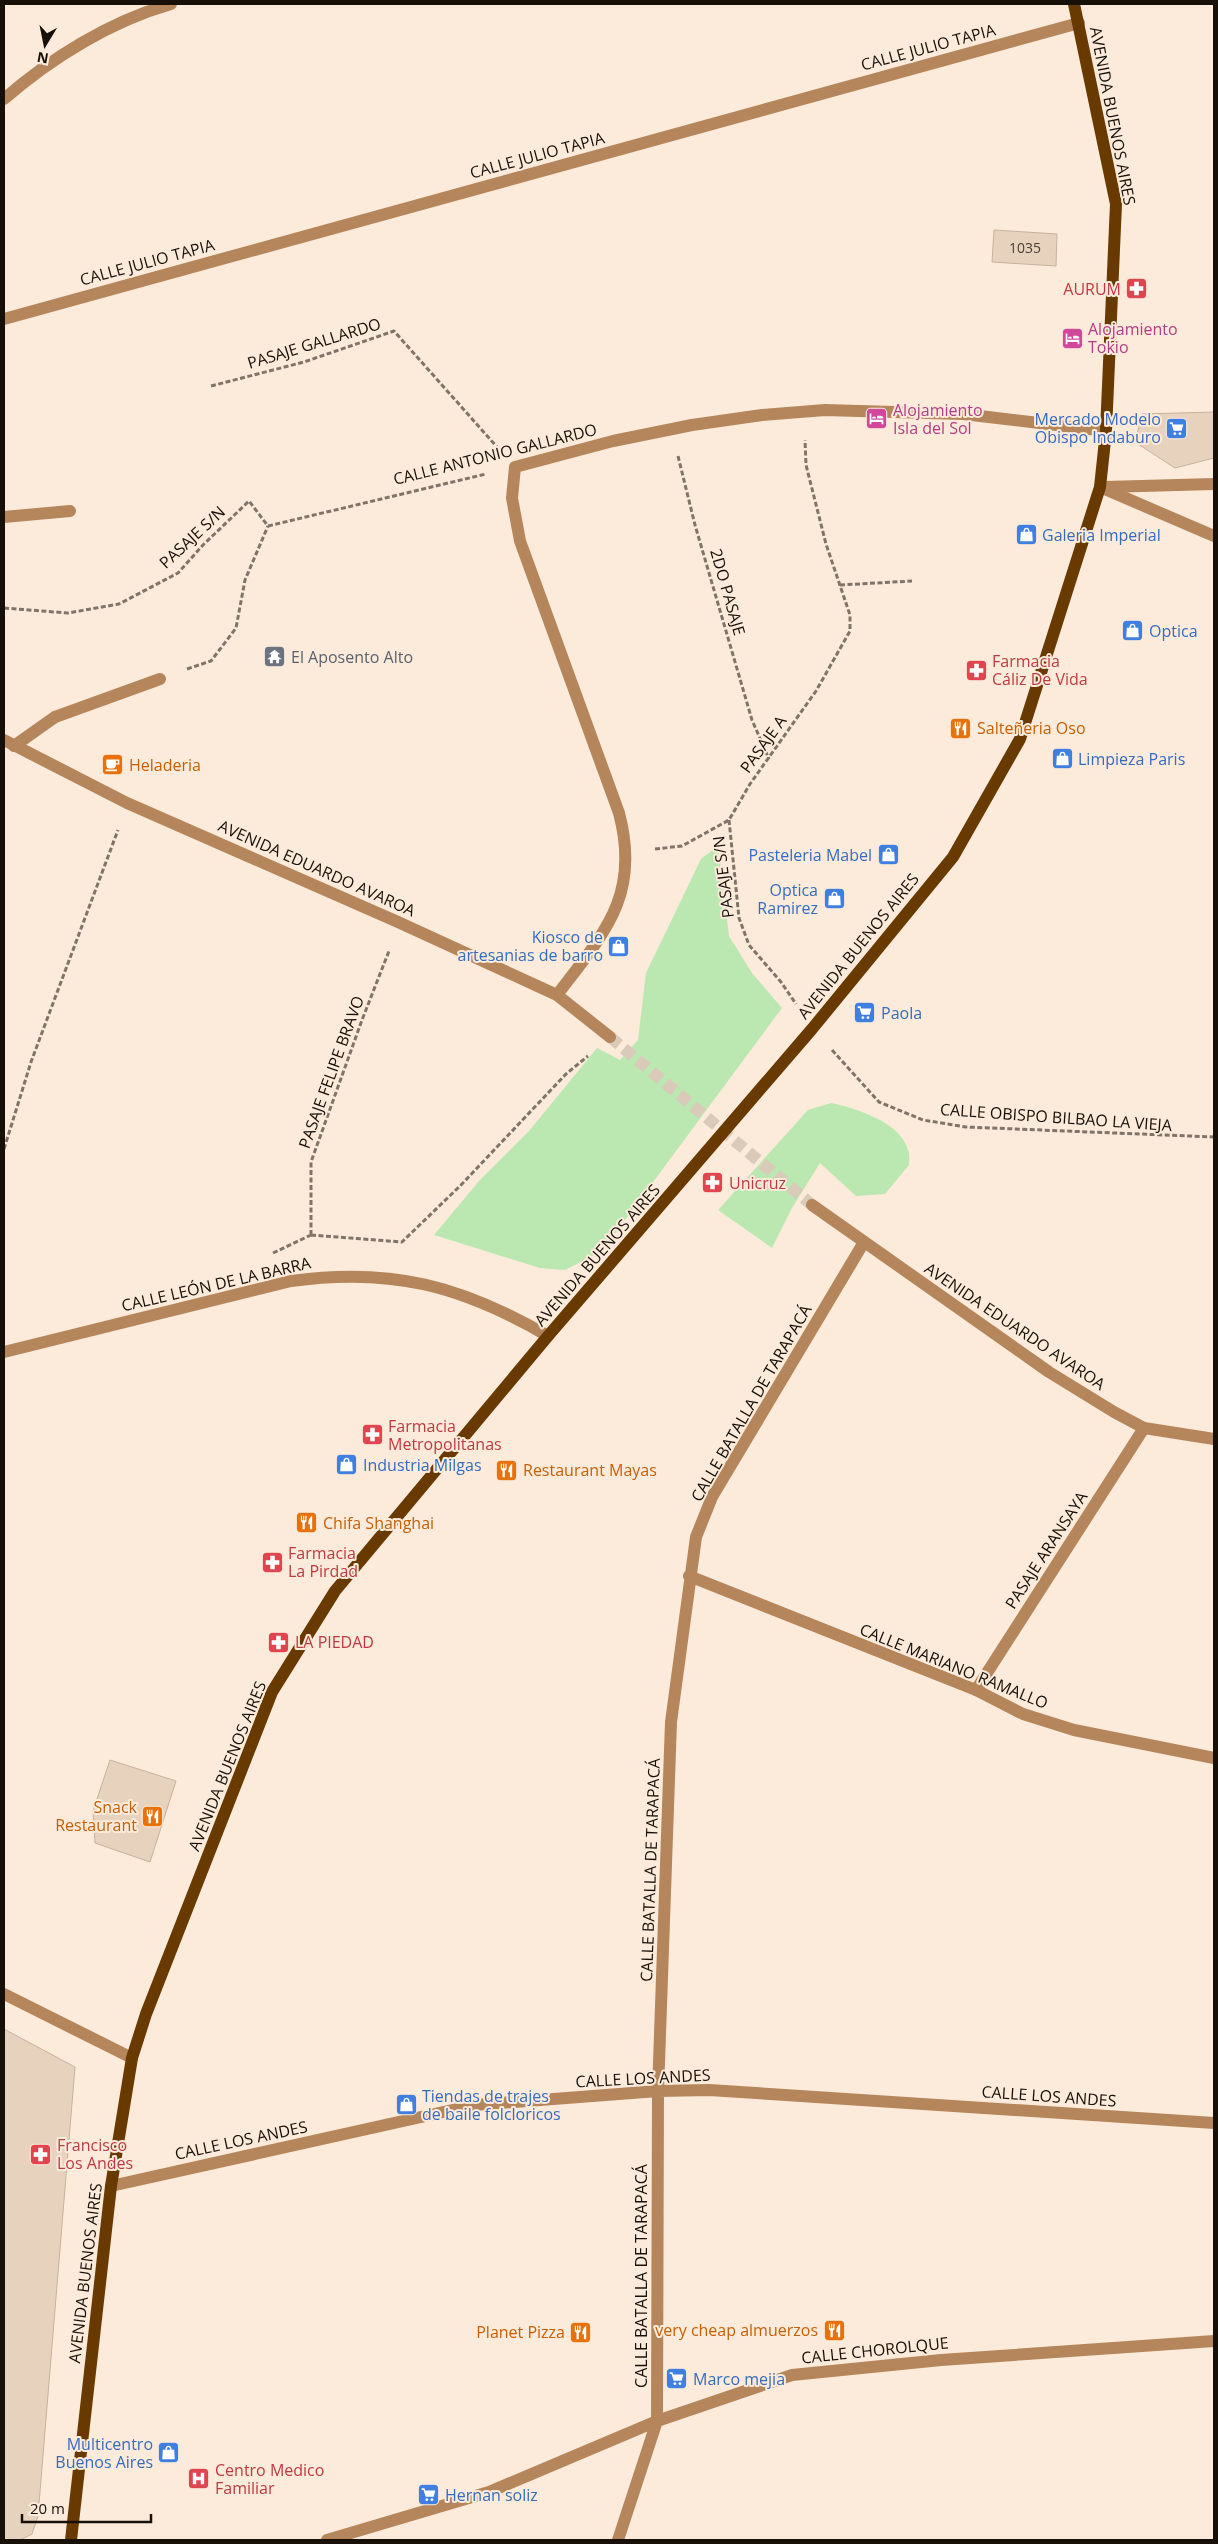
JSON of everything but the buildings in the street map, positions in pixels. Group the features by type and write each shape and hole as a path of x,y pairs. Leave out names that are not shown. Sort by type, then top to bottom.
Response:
{"main road":[{"name":"AVENIDA BUENOS AIRES","path":"71,2540 111,2186 132,2058 146,2014 272,1692 335,1591 548,1336 812,1028 953,857 1020,739 1100,487 1106,431 1116,204 1074,4"}],"street":[{"path":"4,99 64,54 139,13 171,4"},
{"name":"CALLE JULIO TAPIA","path":"4,318 1079,23"},
{"name":"CALLE ANTONIO GALLARDO","path":"515,467 613,441 671,429 762,415 804,412 963,414 1106,431"},
{"path":"515,467 512,498 520,541 619,813 628,853 626,872 616,912 557,995"},
{"path":"1100,487 1214,484"},
{"path":"1100,487 1214,536"},
{"path":"4,517 70,511"},
{"path":"7,745 55,717 160,678"},
{"name":"AVENIDA EDUARDO AVAROA","path":"7,745 127,803 398,922 557,995 608,1035"},
{"name":"AVENIDA EDUARDO AVAROA","path":"812,1205 1049,1372 1144,1428 1214,1439"},
{"name":"CALLE BATALLA DE TARAPACÁ","path":"618,2540 657,2421 658,2090 671,1722 689,1576 696,1537 712,1497 864,1242"},
{"name":"CALLE LEÓN DE LA BARRA","path":"4,1352 291,1280 331,1275 378,1276 424,1283 508,1312 548,1336"},
{"name":"PASAJE ARANSAYA","path":"976,1690 1144,1428"},
{"name":"CALLE MARIANO RAMALLO","path":"689,1576 976,1690 1023,1714 1074,1730 1214,1758"},
{"path":"4,1994 132,2058"},
{"name":"CALLE LOS ANDES","path":"111,2186 475,2105 658,2090 709,2090 1214,2123"},
{"name":"CALLE CHOROLQUE","path":"326,2540 489,2492 657,2421 792,2375 941,2360 1214,2341"}],"path":[{"name":"PASAJE GALLARDO","path":"211,386 304,362 394,331 515,467"},
{"name":"PASAJE A","path":"729,820 750,784 816,691 850,631 850,615 826,544 806,465 804,412"},
{"name":"2DO PASAJE","path":"671,429 695,525 752,720 769,758"},
{"name":"CALLE ANTONIO GALLARDO","path":"268,526 515,467"},
{"name":"PASAJE S/N","path":"4,608 68,613 119,604 178,573 203,545 249,501 268,526"},
{"path":"160,678 211,661 236,628 245,580 268,526"},
{"path":"840,585 912,580"},
{"path":"4,1149 31,1062 127,803"},
{"path":"628,853 682,846 729,820"},
{"name":"PASAJE S/N","path":"729,820 738,918 749,945 781,982 812,1028"},
{"name":"PASAJE FELIPE BRAVO","path":"311,1235 311,1162 398,922"},
{"name":"CALLE OBISPO BILBAO LA VIEJA","path":"812,1028 879,1102 923,1120 966,1127 1214,1137"},
{"name":"CALLE LEÓN DE LA BARRA","path":"311,1235 402,1242 460,1185 566,1074 597,1048 608,1035"}],"green space":[{"path":"718,846 729,936 752,973 782,1008 602,1251 565,1270 540,1268 434,1235 479,1181 529,1131 597,1048 620,1060 638,1040 646,973 701,859"},
{"path":"831,1103 864,1113 887,1124 904,1140 909,1152 909,1165 885,1194 856,1196 820,1163 792,1208 772,1248 718,1210 808,1110"}],"tunnel":[{"path":"610,1037 812,1205"}],"place":[{"name":"AURUM","path":"1137,289"},
{"name":"Alojamiento Tokio","path":"1072,338"},
{"name":"Alojamiento Isla del Sol","path":"877,419"},
{"name":"Mercado Modelo Obispo Indaburo","path":"1177,428"},
{"name":"Galeria Imperial","path":"1026,535"},
{"name":"Optica","path":"1133,631"},
{"name":"El Aposento Alto","path":"275,657"},
{"name":"Farmacia Cáliz De Vida","path":"976,670"},
{"name":"Salteñeria Oso","path":"961,728"},
{"name":"Limpieza Paris","path":"1062,759"},
{"name":"Heladeria","path":"113,765"},
{"name":"Pasteleria Mabel","path":"888,855"},
{"name":"Optica Ramirez","path":"834,899"},
{"name":"Kiosco de artesanias de barro","path":"619,946"},
{"name":"Paola","path":"865,1013"},
{"name":"Unicruz","path":"713,1183"},
{"name":"Farmacia Metropolitanas","path":"372,1435"},
{"name":"Industria Milgas","path":"347,1465"},
{"name":"Restaurant Mayas","path":"507,1470"},
{"name":"Chifa Shanghai","path":"307,1523"},
{"name":"Farmacia La Pirdad","path":"272,1562"},
{"name":"LA PIEDAD","path":"279,1642"},
{"name":"Snack Restaurant","path":"153,1816"},
{"name":"Tiendas de trajes de baile folcloricos","path":"406,2105"},
{"name":"Francisco Los Andes","path":"41,2154"},
{"name":"very cheap almuerzos","path":"834,2330"},
{"name":"Planet Pizza","path":"581,2332"},
{"name":"Marco mejia","path":"677,2379"},
{"name":"Multicentro Buenos Aires","path":"169,2453"},
{"name":"Centro Medico Familiar","path":"199,2479"},
{"name":"Hernan soliz","path":"429,2495"}]}
